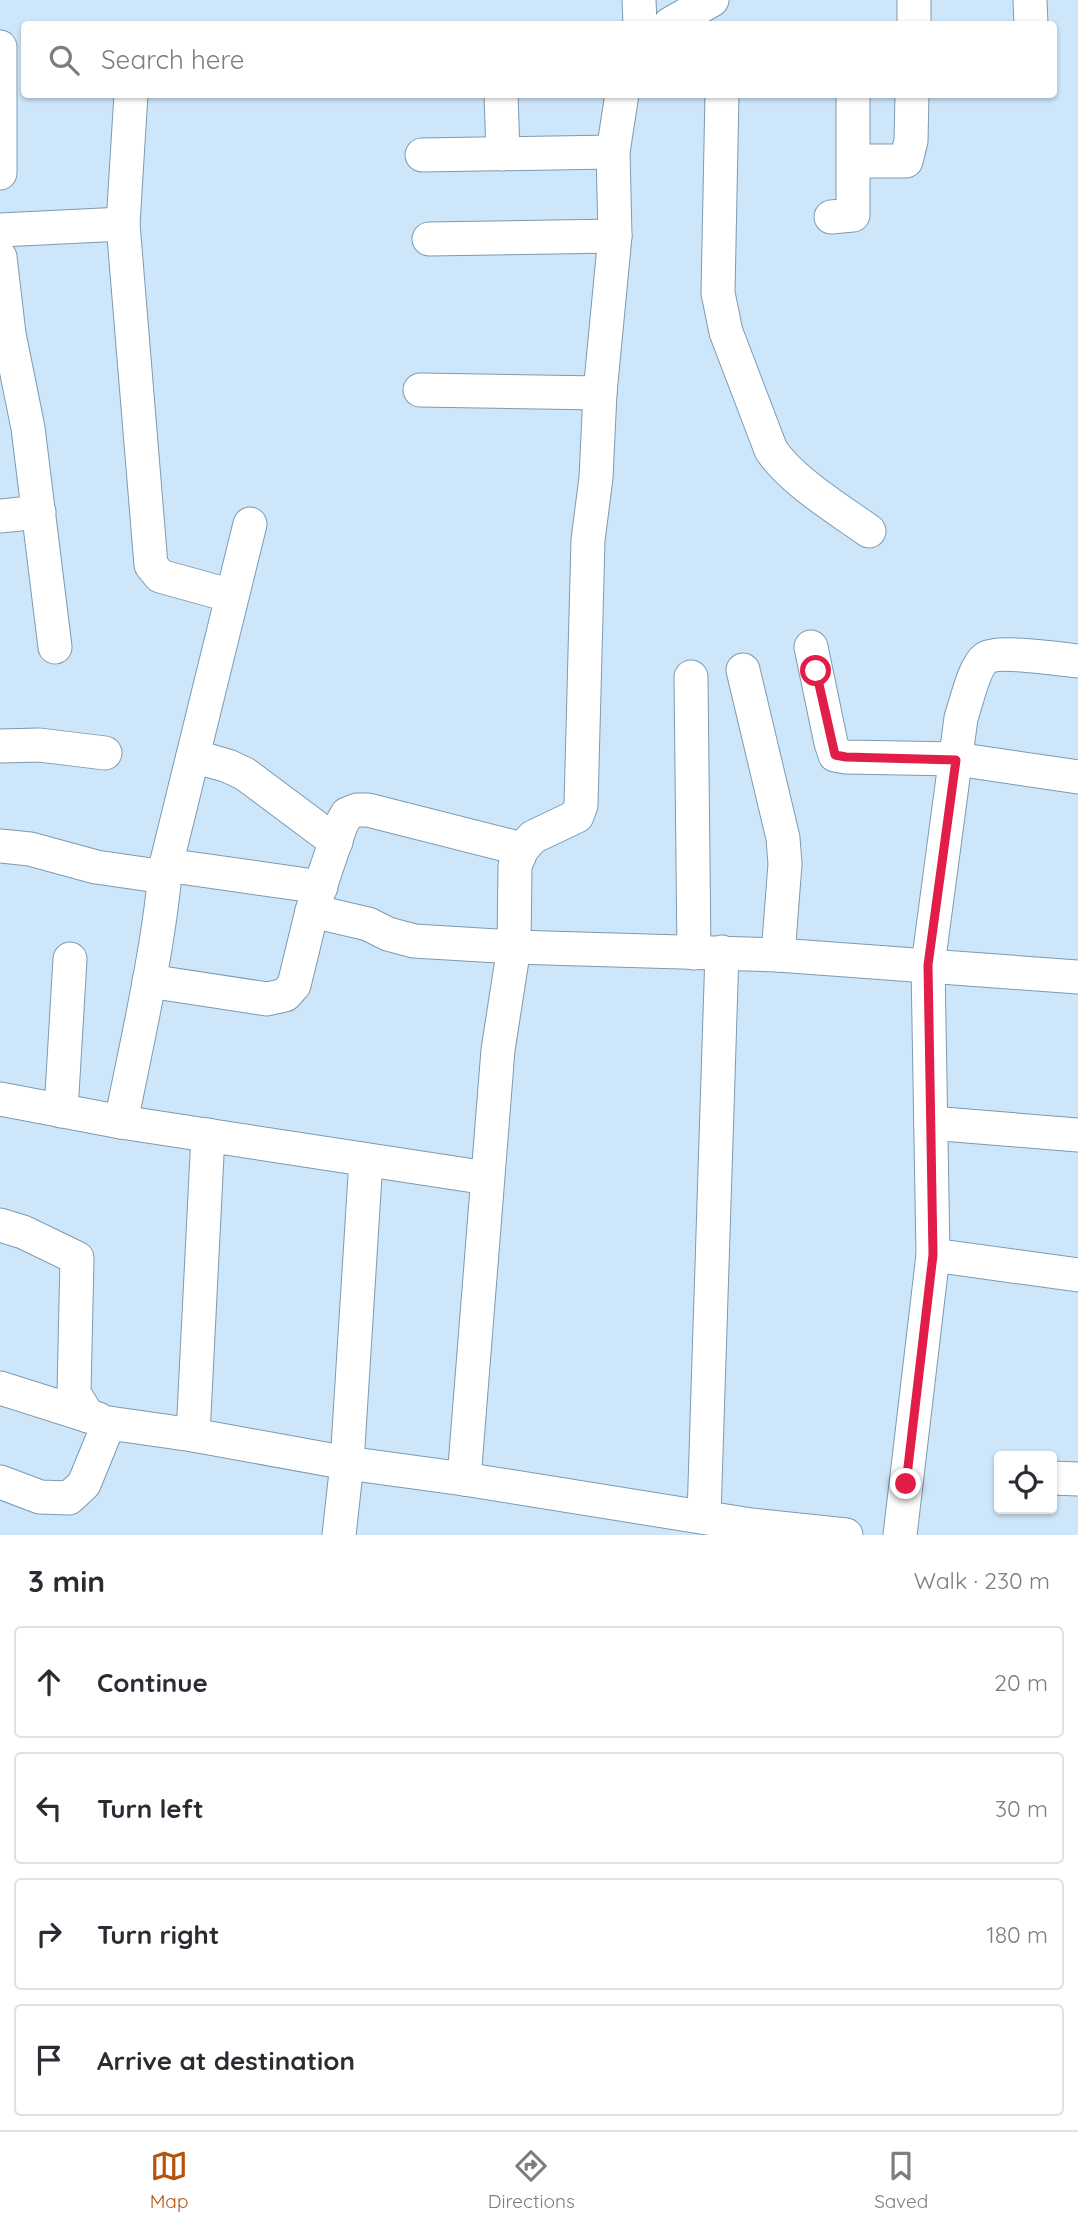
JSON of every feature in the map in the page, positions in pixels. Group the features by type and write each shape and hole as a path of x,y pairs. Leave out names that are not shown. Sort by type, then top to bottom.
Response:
{"street":[{"path":"639,0 640,21"},
{"path":"675,21 712,0"},
{"path":"720,0 720,21"},
{"path":"914,0 914,21"},
{"path":"1030,0 1031,21"},
{"path":"0,47 0,173"},
{"path":"131,98 123,224 151,565 160,576 232,596"},
{"path":"501,98 503,153"},
{"path":"464,1479 498,1050 514,947 515,866 522,849 533,837 577,816 580,805 588,540 596,478 600,393 615,236 613,152 621,98"},
{"path":"722,98 718,293 726,332 771,450 780,463 869,531"},
{"path":"831,217 853,215 853,98"},
{"path":"854,161 906,161 911,141 912,98"},
{"path":"422,155 613,152"},
{"path":"0,230 123,224"},
{"path":"429,239 615,236"},
{"path":"0,257 9,334 29,428 55,647"},
{"path":"420,390 600,393"},
{"path":"0,516 39,512"},
{"path":"121,1122 149,981 165,871 250,524"},
{"path":"811,647 835,755 956,760 1078,777"},
{"path":"900,1535 933,1255 928,965 961,718 974,679 986,658 999,654 1078,661"},
{"path":"743,670 783,838 785,864 778,955"},
{"path":"691,677 708,953 704,1516"},
{"path":"0,746 39,745 105,753"},
{"path":"193,756 245,774 336,842"},
{"path":"149,981 267,999 285,995 293,985 336,842 347,814 357,810 368,810 522,849"},
{"path":"0,846 30,849 96,867 165,871 317,899 388,934 414,941 514,947 778,955 1078,977"},
{"path":"61,1111 70,959"},
{"path":"0,1099 121,1122 487,1178"},
{"path":"931,1123 1078,1135"},
{"path":"193,1435 208,1135"},
{"path":"339,1535 347,1464 366,1160"},
{"path":"0,1225 23,1232 77,1258 74,1393 99,1419"},
{"path":"933,1255 1078,1275"},
{"path":"0,1388 99,1419 347,1464 704,1516 750,1530 846,1535"},
{"path":"0,1482 40,1497 69,1499 84,1484 99,1419"},
{"path":"1057,1478 1078,1479"}],"route":[{"path":"816,671 835,755 956,760 928,965 933,1255 906,1484"}]}
